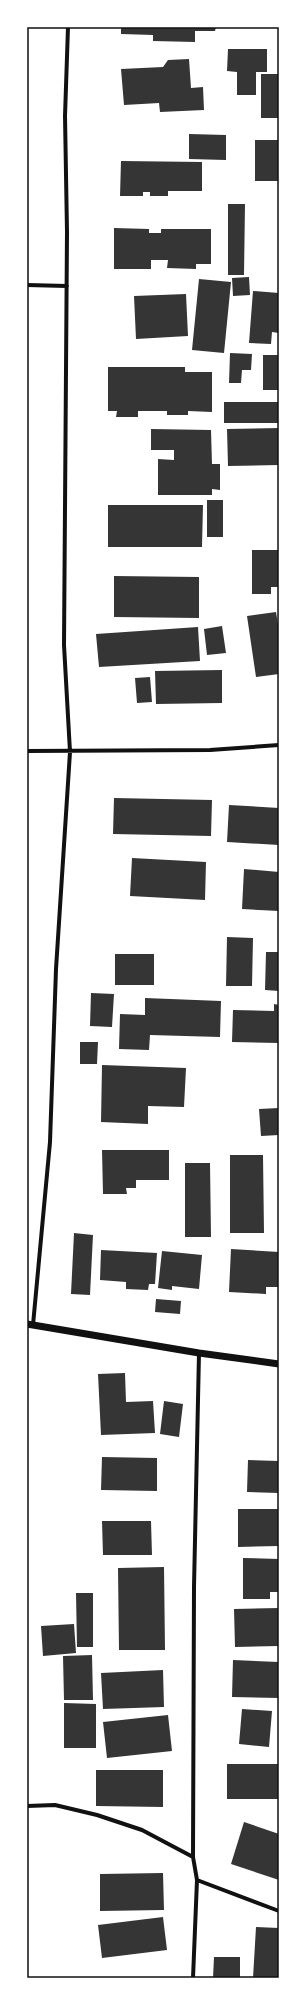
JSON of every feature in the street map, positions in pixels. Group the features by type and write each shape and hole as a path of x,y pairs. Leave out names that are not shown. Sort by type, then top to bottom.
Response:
{"street":[{"path":"68,27 65,116 67,286 64,645 70,752 56,969 50,1142 30,1324 199,1353 279,1364"},
{"path":"27,285 67,286"},
{"path":"27,751 70,752 210,750 279,744"},
{"path":"193,1978 197,1880 193,1857 194,1587 199,1353"},
{"path":"27,1806 54,1805 97,1815 142,1830 193,1857"},
{"path":"197,1880 279,1911"}],"building":[{"path":"121,27 216,27 215,31 195,31 195,42 153,41 153,35 121,34"},
{"path":"228,49 267,49 267,72 256,72 256,95 237,95 237,72 227,71"},
{"path":"189,59 191,88 203,87 204,110 160,112 159,103 124,105 121,69 163,67 168,60"},
{"path":"261,74 279,74 279,118 261,118"},
{"path":"189,134 226,135 226,160 189,159"},
{"path":"255,140 279,140 279,181 255,181"},
{"path":"121,161 202,162 202,191 168,191 168,196 150,196 150,192 143,192 143,196 120,196"},
{"path":"228,204 245,204 244,275 228,275"},
{"path":"114,228 149,229 149,233 161,233 161,229 211,229 211,264 196,264 196,269 167,268 168,260 151,260 151,269 114,269"},
{"path":"249,277 250,295 233,296 232,278"},
{"path":"199,279 231,282 224,353 192,350"},
{"path":"253,291 279,293 279,333 272,332 271,344 249,343"},
{"path":"186,294 188,336 136,339 134,296"},
{"path":"230,353 252,354 251,370 242,370 241,383 229,383"},
{"path":"263,355 279,355 279,390 263,390"},
{"path":"108,367 185,367 185,372 212,372 212,412 188,411 188,415 167,415 167,411 138,411 138,417 116,417 117,411 108,411"},
{"path":"224,402 279,402 279,423 224,423"},
{"path":"279,428 279,465 228,466 227,429"},
{"path":"151,429 211,430 212,464 220,464 220,490 212,489 212,495 158,495 158,459 174,460 174,450 151,450"},
{"path":"207,500 223,500 223,537 207,537"},
{"path":"108,505 203,505 202,547 108,547"},
{"path":"252,550 279,550 279,587 271,587 271,594 252,594"},
{"path":"114,576 199,577 199,618 114,617"},
{"path":"276,612 279,631 279,674 256,677 247,616"},
{"path":"222,626 226,653 207,655 204,629"},
{"path":"198,627 200,661 99,667 96,634"},
{"path":"222,670 222,703 156,704 155,671"},
{"path":"150,677 152,702 137,703 135,678"},
{"path":"114,798 212,800 211,836 113,834"},
{"path":"229,805 279,808 279,845 227,842"},
{"path":"132,858 206,862 205,900 130,896"},
{"path":"244,869 279,872 279,911 242,909"},
{"path":"227,937 253,938 252,986 226,986"},
{"path":"266,952 279,952 279,991 265,990"},
{"path":"115,954 154,954 154,985 115,985"},
{"path":"91,993 114,994 112,1027 90,1026"},
{"path":"145,998 221,1001 220,1037 150,1035 149,1050 119,1049 120,1014 145,1015"},
{"path":"274,1004 279,1005 279,1043 232,1042 233,1010 274,1011"},
{"path":"80,1042 98,1042 97,1064 80,1064"},
{"path":"102,1065 186,1068 184,1107 148,1106 148,1124 101,1122"},
{"path":"279,1108 279,1135 261,1136 259,1109"},
{"path":"102,1150 169,1150 169,1180 136,1180 136,1188 126,1188 127,1194 103,1194"},
{"path":"230,1155 263,1155 264,1233 230,1233"},
{"path":"185,1163 210,1163 211,1237 185,1237"},
{"path":"74,1233 93,1235 90,1295 71,1294"},
{"path":"231,1249 279,1252 279,1287 266,1287 266,1294 229,1292"},
{"path":"101,1250 157,1253 155,1284 149,1284 148,1290 126,1289 126,1282 100,1280"},
{"path":"162,1251 202,1255 199,1289 172,1286 172,1290 158,1288"},
{"path":"156,1299 181,1301 180,1314 155,1312"},
{"path":"125,1373 126,1402 153,1401 155,1433 101,1435 98,1374"},
{"path":"164,1401 183,1404 179,1437 160,1434"},
{"path":"102,1457 157,1458 157,1491 101,1490"},
{"path":"248,1460 279,1461 279,1493 247,1492"},
{"path":"238,1509 279,1509 279,1546 238,1547"},
{"path":"102,1521 151,1521 152,1555 103,1555"},
{"path":"243,1558 279,1559 279,1592 270,1592 270,1599 243,1599"},
{"path":"164,1567 165,1650 119,1650 118,1568"},
{"path":"76,1593 93,1593 93,1647 77,1647"},
{"path":"279,1608 279,1646 235,1647 234,1609"},
{"path":"74,1624 76,1653 43,1656 41,1626"},
{"path":"92,1655 93,1700 64,1700 63,1656"},
{"path":"233,1660 279,1662 279,1698 232,1697"},
{"path":"163,1670 164,1707 103,1709 101,1673"},
{"path":"64,1703 96,1704 96,1748 64,1748"},
{"path":"242,1709 272,1711 269,1747 239,1744"},
{"path":"168,1715 172,1751 107,1758 103,1722"},
{"path":"227,1764 279,1764 279,1799 227,1799"},
{"path":"96,1770 163,1770 163,1807 96,1806"},
{"path":"244,1822 279,1834 279,1880 231,1864"},
{"path":"163,1873 164,1910 100,1911 100,1874"},
{"path":"163,1917 167,1950 102,1958 98,1925"},
{"path":"256,1927 279,1928 279,1978 253,1978"},
{"path":"214,1957 240,1957 240,1978 213,1978"}]}
